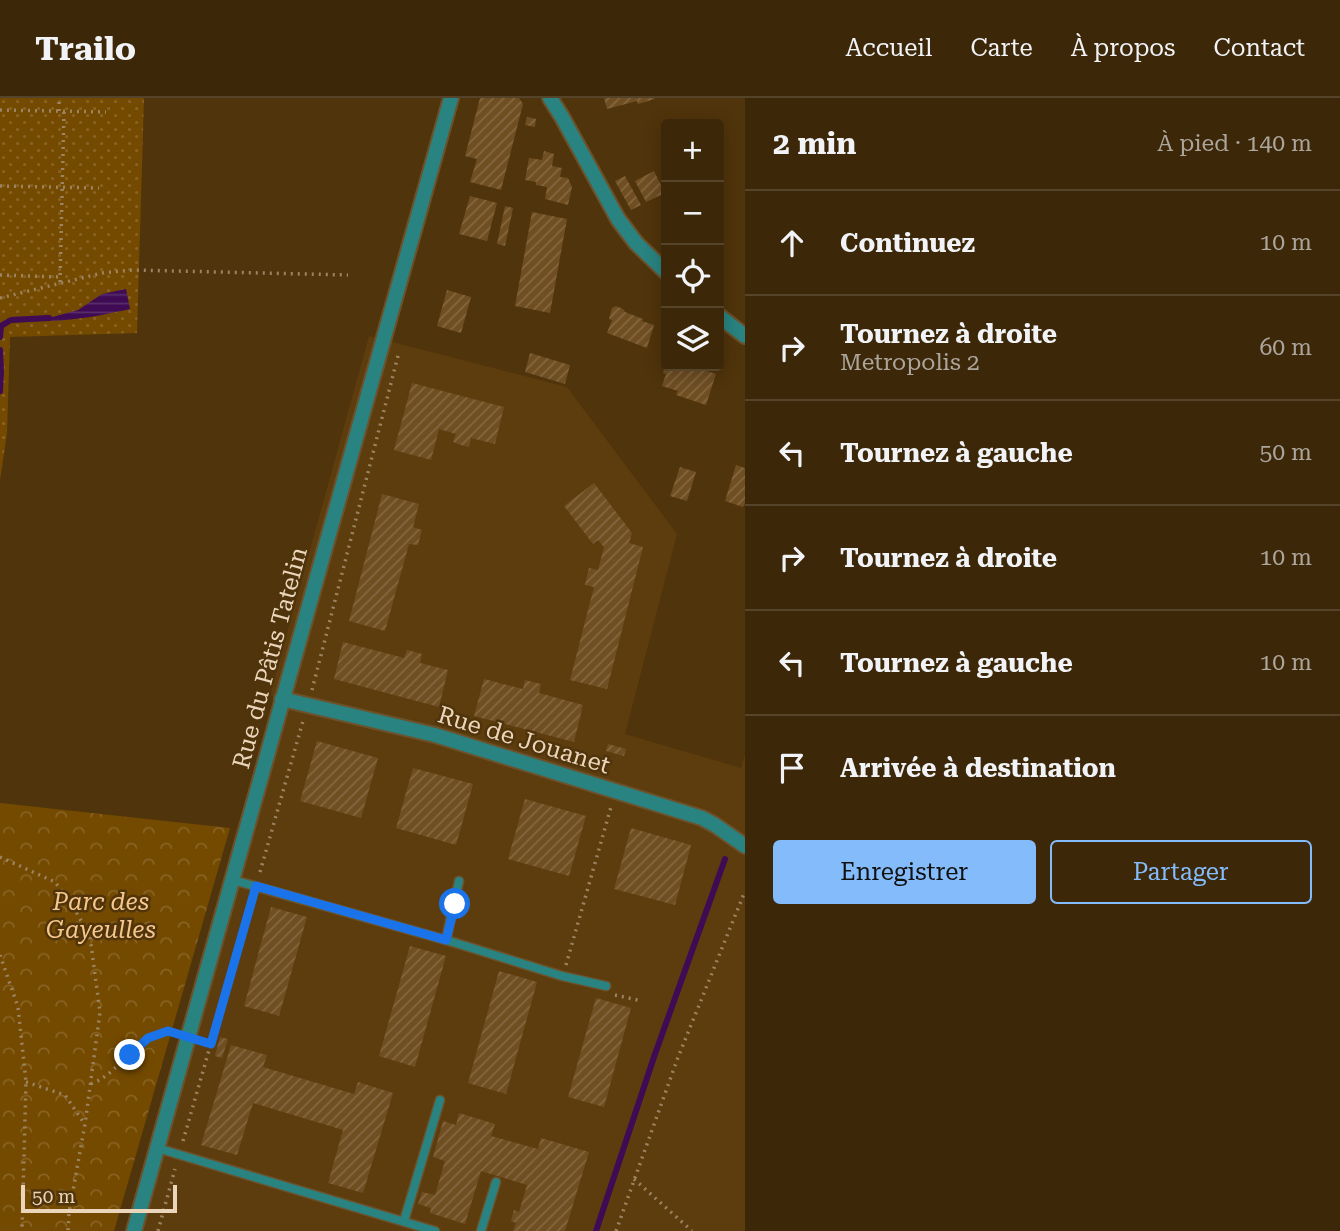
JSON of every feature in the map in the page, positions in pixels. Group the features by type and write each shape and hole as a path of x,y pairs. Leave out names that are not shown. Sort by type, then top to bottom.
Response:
{"street":[{"name":"Rue du Pâtis Tatelin","path":"134,1231 451,98"},
{"path":"550,98 618,219 636,243 661,267"},
{"path":"724,320 745,336"},
{"name":"Rue de Jouanet","path":"282,699 435,735 702,818 745,846"}],"lane":[{"path":"233,880 562,976 606,986"},
{"path":"446,940 459,881"},
{"path":"404,1221 440,1100"},
{"path":"157,1148 435,1231"},
{"path":"481,1231 496,1182"}],"path":[{"path":"59,98 62,187 60,279"},
{"path":"0,110 106,112"},
{"path":"0,186 99,188"},
{"path":"0,298 60,279 132,270 348,275"},
{"path":"0,275 60,279"},
{"path":"158,1231 308,705 399,357 398,348 382,343"},
{"path":"562,976 616,792"},
{"path":"0,857 55,882 73,906 90,937 100,1012 68,1231"},
{"path":"616,1231 677,1060 745,891"},
{"path":"0,955 18,1007 26,1082 22,1231"},
{"path":"606,986 606,993 642,1001"},
{"path":"91,1084 102,1079 148,1038 168,1031 188,1038"},
{"path":"26,1082 65,1095 85,1124"},
{"path":"634,1180 692,1231"}],"shaded area":[{"path":"126,289 130,309 71,320 50,321 49,318 78,310 102,294"},
{"path":"369,336 567,387 677,534 625,734 741,768 745,755 745,1231 134,1231 282,699 270,695"}],"green space":[{"path":"0,98 144,98 137,333 10,337 7,433 0,480"},
{"name":"Parc des Gayeulles","path":"0,803 230,828 114,1231 0,1231"}],"building":[{"path":"480,98 519,98 523,104 501,190 470,182 477,159 465,156"},
{"path":"604,98 654,98 655,99 607,109"},
{"path":"527,117 536,119 535,127 525,125"},
{"path":"544,151 554,154 552,166 562,168 560,177 568,178 572,187 568,205 545,199 547,187 525,180 529,158 542,160"},
{"path":"654,171 661,185 661,195 646,202 635,181"},
{"path":"625,176 641,205 631,210 615,181"},
{"path":"470,196 497,203 487,241 459,234"},
{"path":"505,206 513,208 505,246 497,244"},
{"path":"532,212 567,219 550,313 515,306"},
{"path":"447,290 471,297 461,333 437,326"},
{"path":"616,306 654,325 647,348 607,333 612,320 609,319 612,308"},
{"path":"530,353 570,365 565,384 525,372"},
{"path":"707,371 716,374 706,405 676,395 678,391 662,386 666,374 663,373"},
{"path":"412,383 504,407 495,444 471,438 469,447 461,445 453,442 456,434 439,429 431,460 394,450"},
{"path":"736,465 745,468 743,507 725,501"},
{"path":"680,467 696,472 687,501 670,496"},
{"path":"594,483 632,533 629,543 643,547 607,689 570,680 594,587 585,585 589,568 598,570 604,547 598,540 593,544 564,506"},
{"path":"382,494 419,504 413,527 422,530 418,545 409,544 385,631 349,621"},
{"path":"343,642 404,658 407,650 422,654 420,663 448,670 439,707 334,679"},
{"path":"484,679 523,689 525,680 541,684 539,693 583,705 574,742 474,716"},
{"path":"317,741 378,758 361,818 300,801"},
{"path":"608,744 626,749 624,756 606,751"},
{"path":"413,768 473,784 456,845 396,828"},
{"path":"525,799 586,816 569,876 508,859"},
{"path":"631,828 691,845 675,905 614,889"},
{"path":"271,907 307,917 279,1016 244,1006"},
{"path":"410,946 446,956 415,1067 379,1056"},
{"path":"499,971 537,982 506,1094 468,1083"},
{"path":"596,998 631,1008 604,1107 568,1097"},
{"path":"220,1037 228,1039 222,1058 215,1056"},
{"path":"231,1045 267,1055 263,1067 354,1094 358,1082 393,1093 363,1193 328,1183 343,1130 253,1103 237,1155 201,1145"},
{"path":"459,1113 495,1124 491,1136 538,1149 541,1138 589,1152 565,1231 513,1231 516,1223 511,1221 514,1210 519,1212 527,1185 481,1171 465,1224 430,1213 431,1208 418,1204 422,1192 435,1195 445,1161 433,1157 443,1121 456,1125"}],"waterway":[{"path":"0,337 1,326 11,320 49,318"},
{"path":"0,350 0,391"},
{"path":"596,1231 655,1054 725,859"}],"route":[{"path":"130,1055 148,1038 168,1031 211,1044 256,886 446,940 455,904"}]}
